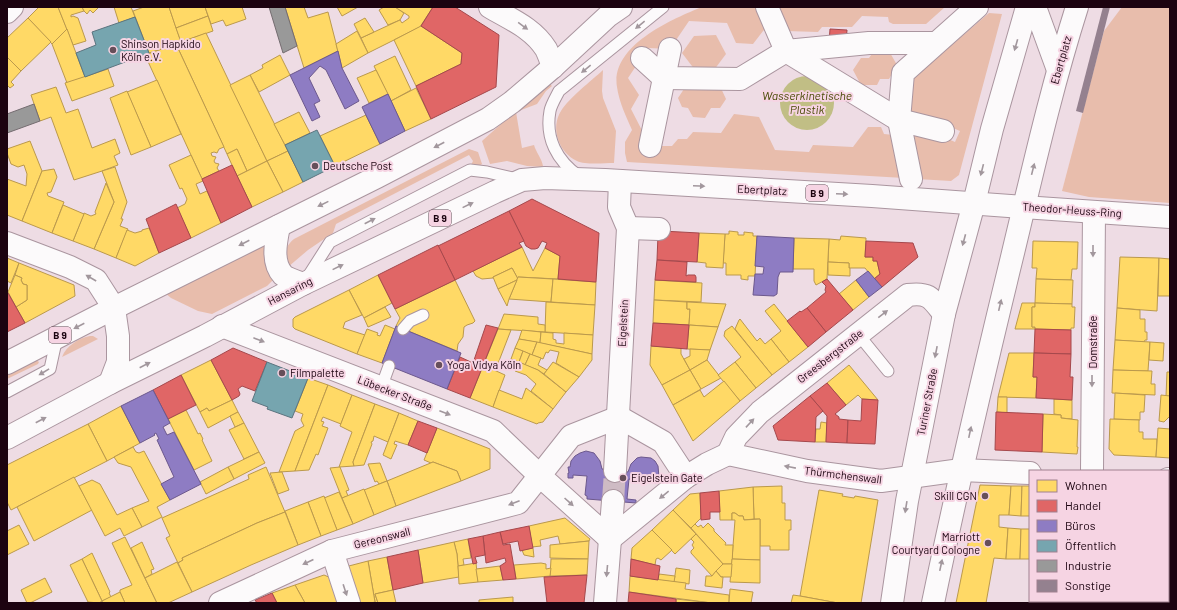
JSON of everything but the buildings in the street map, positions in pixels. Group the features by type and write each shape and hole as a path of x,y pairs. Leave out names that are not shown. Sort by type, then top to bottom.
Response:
{"street":[{"path":"7,12 12,7"},
{"path":"492,7 531,32 546,50 553,67"},
{"path":"767,7 786,51 900,120 944,130"},
{"path":"911,178 900,120 903,72 977,7"},
{"path":"974,203 992,129 1027,7"},
{"path":"1035,7 1058,70"},
{"name":"Ebertplatz","path":"1024,207 1058,70 1077,7"},
{"name":"B 9","path":"7,363 377,177 488,119 512,102 553,67 609,9"},
{"path":"664,78 740,79 786,51 869,42 935,44"},
{"path":"650,146 670,49"},
{"path":"645,53 664,78"},
{"name":"Hansaring","path":"7,438 110,383 303,284 495,192 522,180 545,178 584,179"},
{"name":"Ebertplatz","path":"584,179 974,203"},
{"name":"Eigelstein","path":"615,471 618,417 641,227 619,207 620,181"},
{"name":"Theodor-Heuss-Ring","path":"974,203 1170,217"},
{"name":"Turiner Straße","path":"892,603 907,501 944,314 974,203"},
{"path":"933,603 961,470 1024,207"},
{"name":"Domstraße","path":"1092,470 1094,212"},
{"path":"279,226 276,241 275,260 283,275 303,284"},
{"path":"7,243 70,267 96,280 114,308 118,336 118,362 110,383"},
{"name":"Greesbergstraße","path":"728,454 736,437 760,412 908,295 920,293 932,299 944,314"},
{"name":"Lübecker Straße","path":"222,326 493,431 540,476"},
{"path":"610,539 540,476 571,436 618,417 664,442 686,477"},
{"path":"610,539 686,477 707,464 728,454"},
{"name":"Thürmchenswall","path":"728,454 807,471 881,481 961,470 1029,473"},
{"name":"Gereonswall","path":"220,603 332,551 518,503 540,476"},
{"path":"605,603 613,501"},
{"path":"332,551 349,603"}],"lane":[{"path":"584,179 569,170 557,154 548,133 550,110 559,91 663,7"},
{"path":"303,284 330,242 470,170 487,172 522,180"},
{"path":"404,329 410,321 423,315"},
{"path":"858,334 888,371"},
{"path":"7,392 50,369 58,337"},
{"path":"381,388 389,366"}],"shaded area":[{"path":"702,7 757,7 767,26 753,44 736,43 727,23 689,21 670,49 648,48 628,78 639,95 631,109 650,146 672,146 678,139 687,139 693,132 721,133 734,114 759,117 775,150 809,152 813,145 853,147 868,127 881,127 884,134 894,135 904,178 627,162 625,142 632,130 621,104 617,87 617,72 623,59 633,47 646,36 675,19"},
{"path":"774,7 945,7 926,24 893,24 889,22 888,17 862,16 852,27 822,27 818,32 786,31"},
{"path":"1122,7 1170,7 1170,203 1089,197 1062,191 1104,31"},
{"path":"989,13 1002,14 959,175 951,181 917,179 909,136 941,136 955,142 960,131 910,111 911,80"},
{"path":"716,35 726,54 714,70 695,70 682,53 694,36"},
{"path":"874,51 889,51 897,65 889,79 880,79 877,85 861,85 853,70 861,58 869,58"},
{"path":"603,70 603,98 616,131 614,163 590,163 577,161 565,152 561,146 556,132 558,118 561,111 569,101"},
{"path":"548,82 552,86 546,91 537,104 516,112 522,148 534,145 543,166 527,166 507,161 490,164 482,141"},
{"path":"719,84 726,99 720,108 711,108 705,118 693,117 688,108 682,107 678,98 684,89"},
{"path":"469,149 478,152 482,164 479,166 471,165 473,161 469,155 336,224 333,233 308,250 288,267 286,252 288,245 294,239"},
{"path":"265,242 266,266 270,275 274,279 267,286 212,314 198,311 171,298 165,293"},
{"path":"90,336 98,339 62,357 73,343"},
{"path":"36,360 39,362 38,364 7,379 7,372"}],"water":[{"name":"Wasserkinetische Plastik","path":"807,76 817,78 826,84 832,93 834,103 832,113 826,122 817,128 807,130 797,128 788,122 782,113 780,103 782,93 788,84 797,78"}],"tunnel":[{"path":"613,501 615,471"}],"place":[{"name":"Shinson Hapkido Köln e.V.","path":"113,50"},
{"name":"Deutsche Post","path":"315,166"},
{"name":"Yoga Vidya Köln","path":"439,365"},
{"name":"Filmpalette","path":"282,373"},
{"name":"Eigelstein Gate","path":"623,478"},
{"name":"Skill CGN","path":"985,496"},
{"name":"Marriott Courtyard Cologne","path":"988,543"}]}
